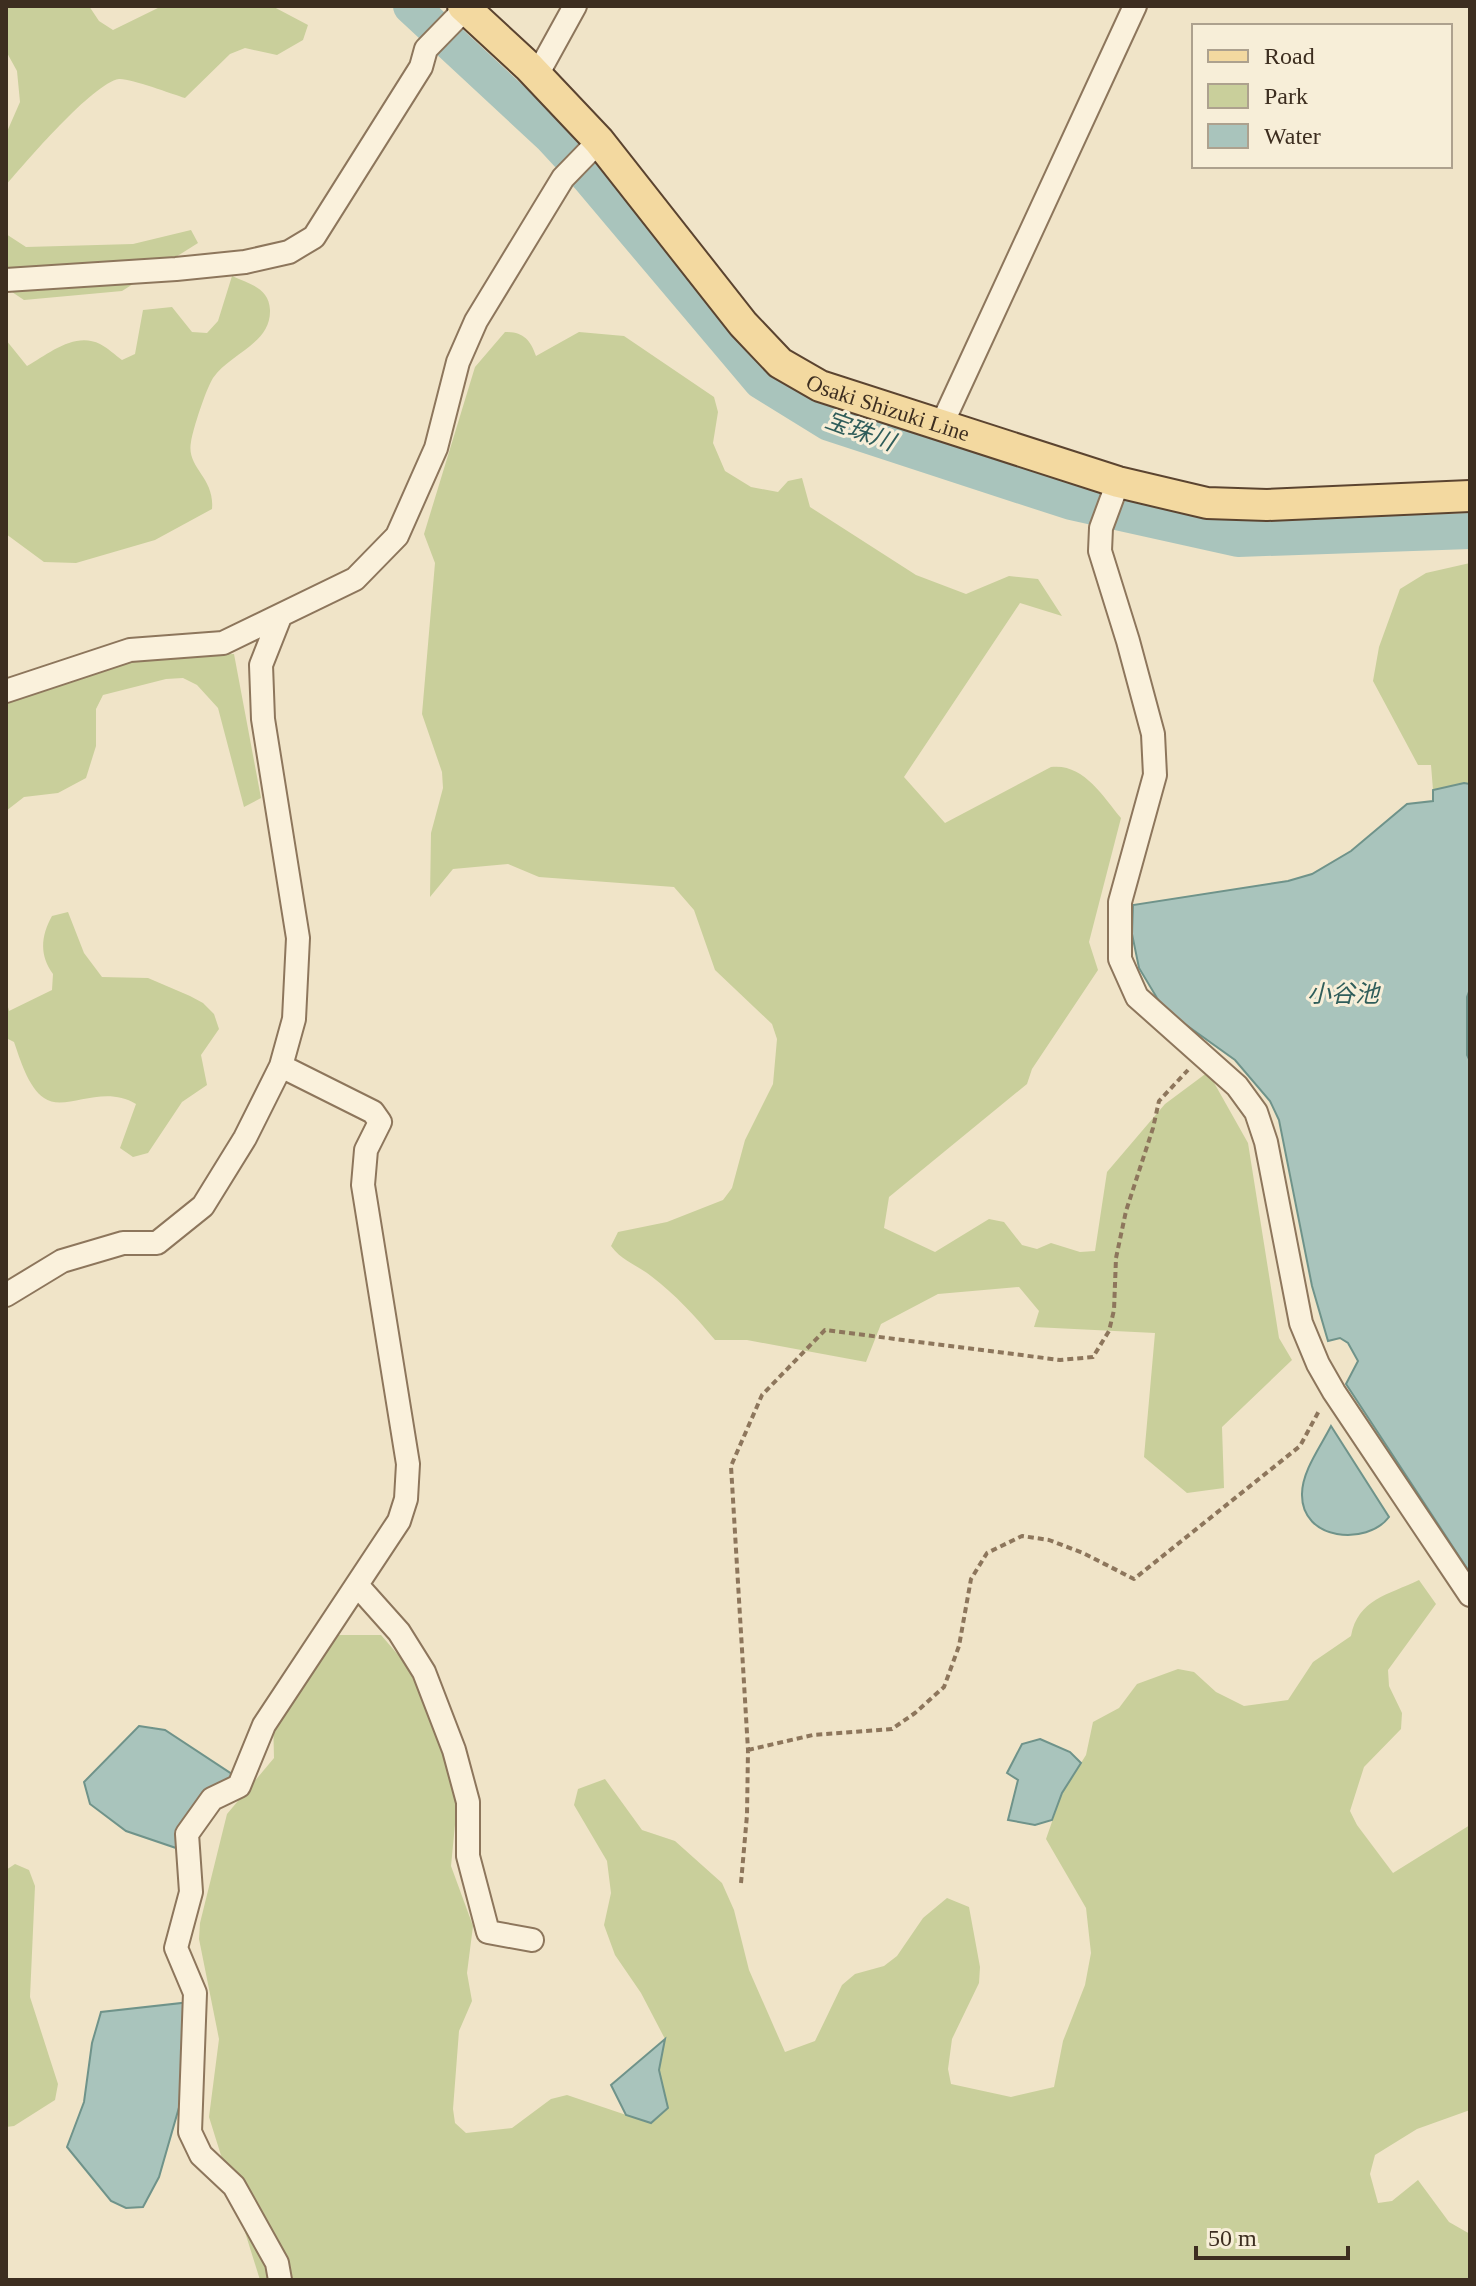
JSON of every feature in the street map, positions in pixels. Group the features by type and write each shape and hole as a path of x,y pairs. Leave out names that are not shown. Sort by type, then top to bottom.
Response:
{"main road":[{"name":"Osaki Shizuki Line","path":"460,13 537,75 710,284 780,363 820,386 1116,488 1207,503 1267,505 1470,496"}],"street":[{"path":"537,75 575,6"},
{"path":"941,426 1135,6"},
{"path":"6,280 176,269 245,262 289,252 314,237 421,67 426,49 460,13"},
{"path":"6,691 130,650 223,643 355,579 397,536 436,448 458,362 476,321 563,178 594,146"},
{"path":"1116,488 1101,528 1100,551 1153,734 1155,775 1120,902 1120,959 1137,997 1237,1086 1256,1112 1266,1142 1301,1323 1318,1364 1470,1595"},
{"path":"6,1295 62,1261 123,1243 157,1243 203,1206 245,1138 281,1066 294,1019 298,938 263,719 261,665 280,617"},
{"path":"280,2280 277,2263 234,2186 201,2155 190,2132 195,1993 176,1948 191,1892 187,1834 212,1799 239,1786 264,1725 399,1521 406,1499 408,1464 363,1185 366,1150 380,1122 373,1112 281,1066"},
{"path":"357,1585 399,1632 424,1672 454,1750 468,1802 468,1856 488,1932 532,1940"}],"path":[{"path":"741,1883 747,1815 748,1750 731,1466 762,1395 825,1330 1060,1360 1093,1357 1109,1331 1114,1310 1116,1258 1126,1211 1159,1101 1203,1058"},
{"path":"748,1750 813,1735 892,1729 944,1687 959,1646 971,1579 987,1553 1022,1536 1049,1540 1134,1579 1300,1446 1322,1406 1334,1392"}],"green space":[{"path":"6,6 89,6 99,21 113,30 162,6 272,6 308,25 303,40 277,55 245,48 230,54 185,98 124,79 107,84 60,125 6,185 6,134 20,102 17,71 6,51"},
{"path":"191,230 198,243 122,291 24,300 6,288 6,234 26,247 133,244"},
{"path":"232,276 262,292 270,310 264,332 213,378 194,428 191,451 209,489 212,509 155,540 76,563 44,562 6,534 6,340 27,366 62,346 81,340 100,344 122,360 135,354 143,310 172,307 192,332 207,333 218,321"},
{"path":"505,332 517,333 525,338 536,356 579,332 624,336 714,397 718,412 713,443 725,471 751,487 778,492 788,481 802,478 810,507 916,575 966,594 1009,576 1038,579 1062,616 1020,603 904,777 945,823 1051,767 1073,770 1091,782 1121,818 1089,942 1098,970 1032,1069 1027,1084 889,1197 884,1228 935,1252 989,1219 1004,1222 1022,1245 1037,1249 1051,1243 1080,1252 1095,1251 1107,1172 1165,1104 1208,1072 1248,1143 1279,1338 1292,1360 1222,1427 1224,1488 1187,1493 1144,1457 1155,1333 1034,1327 1039,1311 1019,1287 938,1294 881,1324 866,1362 747,1340 715,1340 669,1291 611,1246 618,1232 667,1222 723,1200 732,1188 745,1140 773,1084 777,1039 772,1024 715,970 694,910 674,887 539,877 508,864 453,869 430,897 431,833 443,788 442,772 422,714 435,563 424,534 475,367"},
{"path":"1470,563 1470,784 1433,790 1431,765 1418,765 1373,681 1379,647 1400,589 1426,573"},
{"path":"234,654 261,798 244,807 218,708 197,685 183,678 166,679 103,695 96,709 96,746 86,778 58,793 24,797 6,811 6,700 126,657"},
{"path":"68,912 84,953 102,977 148,978 190,996 214,1014 219,1029 201,1055 207,1085 182,1102 148,1153 133,1157 120,1148 136,1104 110,1096 62,1102 44,1098 29,1080 14,1042 6,1038 6,999 9,1011 52,990 53,974 45,960 44,938 52,916"},
{"path":"1419,1580 1436,1604 1388,1670 1389,1686 1402,1713 1401,1729 1364,1767 1350,1811 1393,1873 1470,1825 1470,2110 1417,2129 1375,2155 1370,2174 1378,2203 1392,2201 1418,2180 1449,2222 1470,2234 1470,2280 260,2280 209,2117 219,2039 199,1939 200,1923 227,1814 274,1758 273,1717 336,1635 381,1635 412,1671 452,1774 457,1804 451,1866 473,1926 467,1973 472,2001 459,2031 453,2109 455,2123 466,2133 512,2128 551,2099 567,2095 650,2123 668,2108 659,2070 665,2039 641,1993 615,1955 604,1925 611,1893 607,1861 574,1805 578,1789 605,1779 642,1830 675,1841 722,1883 734,1910 749,1970 785,2052 815,2041 842,1985 855,1974 884,1966 897,1956 923,1918 947,1898 969,1907 980,1967 979,1983 952,2039 948,2069 951,2084 1011,2097 1054,2087 1063,2041 1085,1985 1091,1953 1086,1908 1046,1839 1062,1793 1086,1755 1093,1722 1119,1708 1137,1684 1178,1669 1194,1672 1216,1692 1244,1706 1288,1700 1313,1662 1351,1636 1360,1614 1367,1606"},
{"path":"15,1864 29,1870 35,1886 30,1997 58,2084 55,2100 14,2126 6,2127 6,1870"}],"water":[{"name":"小谷池","path":"1470,784 1467,1055 1470,1061 1470,1573 1346,1384 1358,1361 1348,1343 1340,1338 1328,1341 1312,1286 1279,1120 1270,1101 1235,1060 1168,1012 1139,968 1132,934 1133,905 1288,881 1312,874 1351,851 1407,804 1433,801 1433,790"},
{"path":"1331,1426 1389,1517 1366,1532 1352,1535 1323,1530 1312,1522 1305,1510 1302,1494 1305,1476"},
{"path":"139,1726 165,1730 241,1780 179,1849 126,1831 90,1804 84,1782"},
{"path":"1040,1739 1070,1752 1081,1763 1062,1793 1052,1820 1035,1825 1008,1820 1018,1780 1007,1773 1022,1744"},
{"path":"191,2002 186,2083 159,2177 143,2207 126,2208 111,2201 67,2147 84,2102 92,2043 101,2012"},
{"path":"665,2039 659,2070 668,2108 651,2123 626,2115 611,2085"}],"waterway":[{"name":"宝珠川","path":"411,6 551,136 761,381 829,423 1071,502 1238,539 1470,531"}]}
